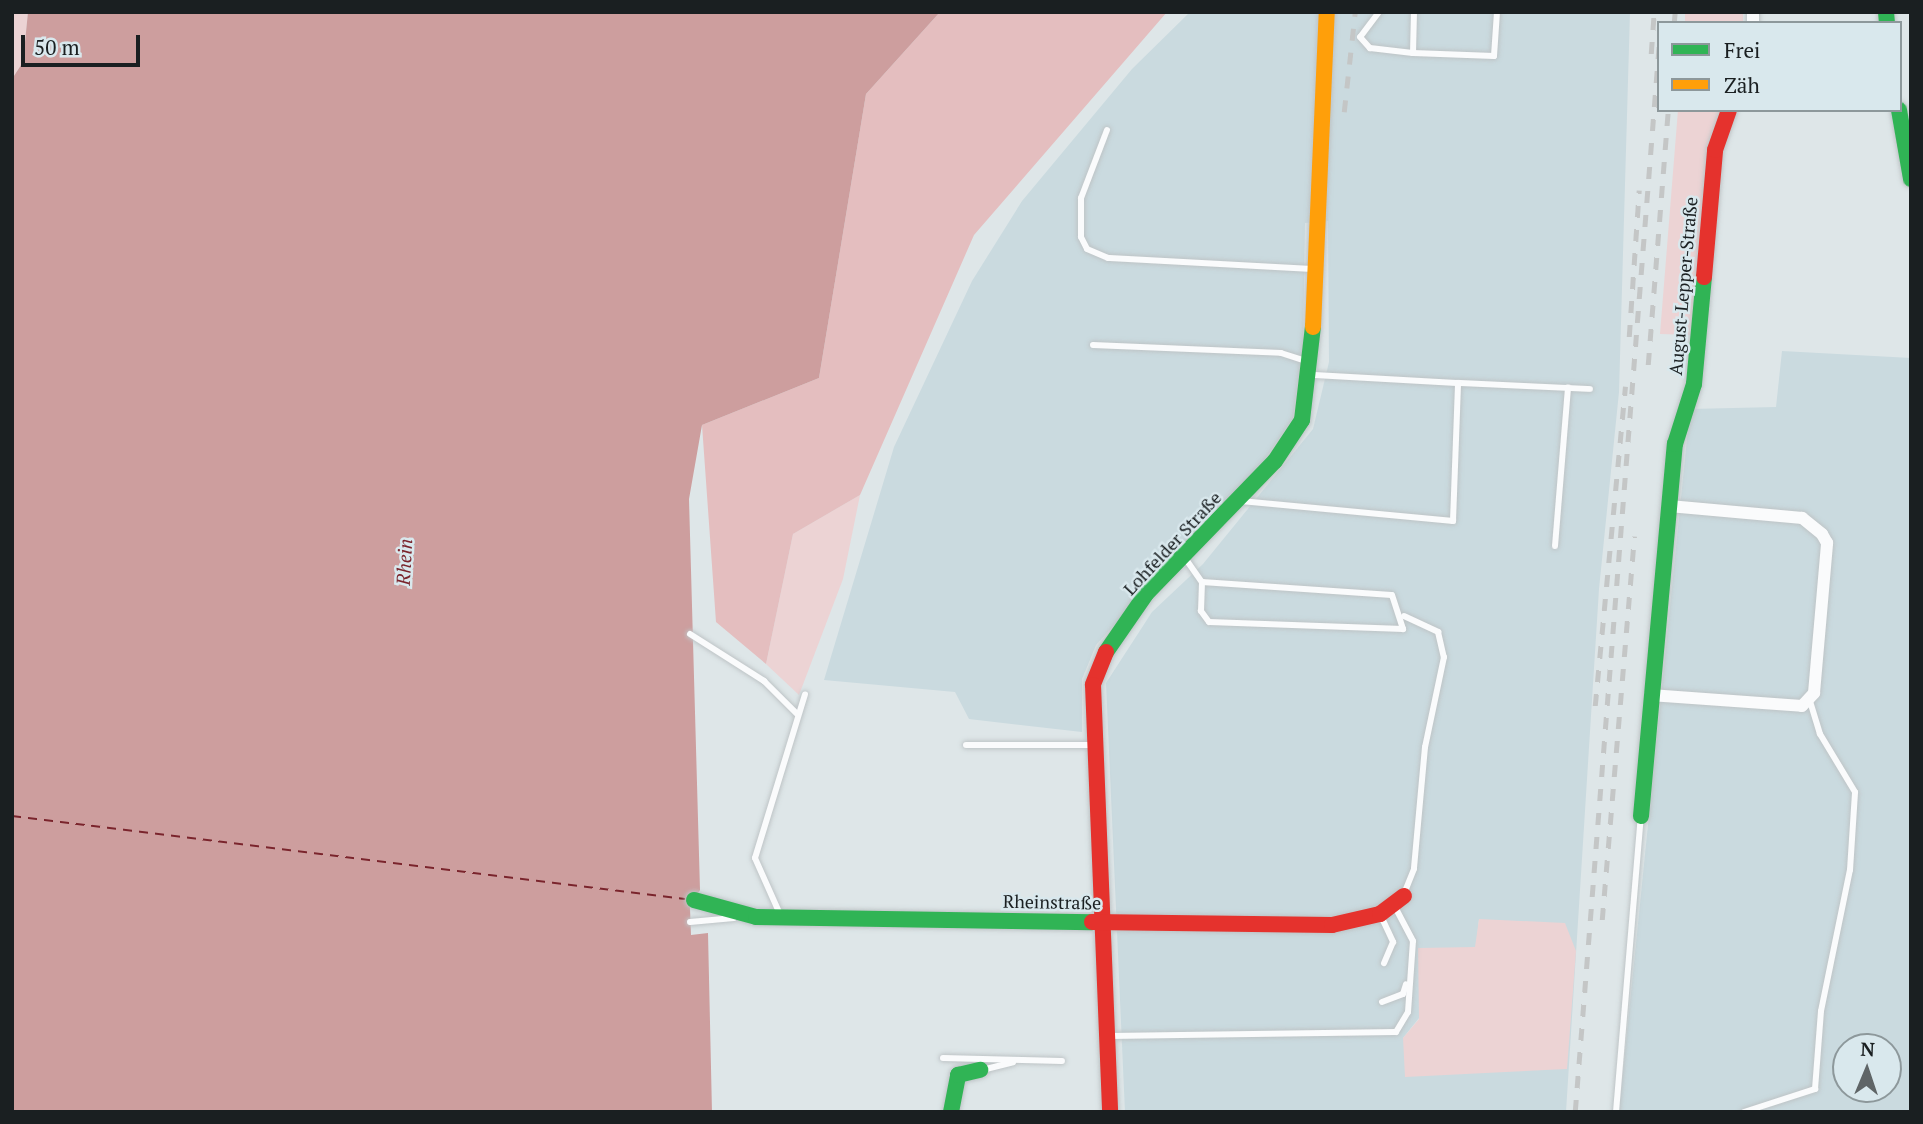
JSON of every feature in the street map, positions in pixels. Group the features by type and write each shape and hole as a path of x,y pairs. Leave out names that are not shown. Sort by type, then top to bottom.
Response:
{"street":[{"name":"Lohfelder Straße","path":"1110,1112 1104,922 1092,745 1099,662 1146,594 1239,500 1302,420 1310,368 1327,12"},
{"name":"August-Lepper-Straße","path":"1641,816 1675,444 1694,384 1715,150 1728,112"},
{"path":"1899,112 1911,179"},
{"path":"1650,695 1802,706 1810,702 1827,543 1822,534 1802,518 1670,506"},
{"name":"Rheinstraße","path":"694,900 756,917 1332,925 1392,905"},
{"path":"951,1112 958,1075 981,1070"}],"lane":[{"path":"1379,12 1360,37 1370,48 1413,53 1494,56 1497,12"},
{"path":"1413,53 1414,12"},
{"path":"1107,130 1081,198 1080,237 1087,249 1108,258 1316,269"},
{"path":"1093,345 1281,353 1310,368 1458,383 1590,389"},
{"path":"1239,500 1258,507 1453,521 1458,383"},
{"path":"1555,546 1568,388"},
{"path":"1184,556 1202,582 1201,611 1209,622 1390,633 1403,629 1404,616 1392,595 1202,582"},
{"path":"1384,963 1393,942 1392,905 1414,869 1425,747 1444,657 1438,632 1404,616"},
{"path":"690,635 764,681 797,714"},
{"path":"782,917 762,885 755,858 805,694"},
{"path":"1744,1112 1815,1089 1821,1012 1850,870 1855,792 1819,734 1810,702"},
{"path":"966,745 1092,745"},
{"path":"1616,1112 1641,816"},
{"path":"1107,1036 1396,1032 1408,1012 1413,941 1392,905"},
{"path":"690,922 756,917"},
{"path":"1382,1002 1403,994 1412,965"},
{"path":"943,1058 1013,1062 1062,1061"},
{"path":"981,1070 1002,1070 1013,1062"}],"shaded area":[{"path":"12,12 28,12 23,62 12,79"},
{"path":"940,12 1167,12 974,235 860,495 793,534 766,664 716,622 702,425 819,378 866,94"},
{"path":"1190,12 1630,12 1619,392 1599,589 1566,1112 1125,1112 1106,683 1152,612 1203,564 1313,429 1329,362 1328,221 1305,223 1303,344 1293,418 1265,459 1096,645 1082,679 1082,732 969,719 955,692 824,680 894,447 972,281 1022,201 1132,69","holes":["1479,919 1567,1069 1403,1038 1476,947"]},
{"path":"1685,12 1743,12 1743,21 1685,21"},
{"path":"1678,112 1722,112 1692,335 1660,334"},
{"path":"1782,351 1911,358 1911,1112 1619,1112 1690,409 1776,407"},
{"path":"860,495 843,579 799,695 766,664 793,534"},
{"path":"1479,919 1565,923 1576,951 1567,1069 1405,1077 1403,1038 1419,1019 1418,948 1475,947"}],"water":[{"name":"Rhein","path":"28,12 940,12 866,94 819,378 702,425 689,499 700,890 690,908 691,935 708,933 712,1112 12,1112 12,79 23,62"}],"ferry route":[{"path":"12,816 685,899"}],"railway":[{"path":"1344,112 1355,12"},
{"path":"1651,54 1654,12"},
{"path":"1674,21 1675,12"},
{"path":"1575,1112 1657,70"},
{"path":"1648,365 1668,112"},
{"path":"1629,337 1639,190"},
{"path":"1595,706 1625,386"},
{"path":"1602,920 1634,536"}],"traffic: fast":[{"path":"1886,12 1887,21"},
{"path":"1899,112 1911,179"},
{"path":"1641,816 1675,444 1694,384 1704,277"},
{"path":"1106,652 1146,594 1275,461 1302,420 1313,327"},
{"path":"694,900 756,917 1092,922"},
{"path":"951,1112 958,1075 980,1070"}],"traffic: slow":[{"path":"1313,327 1327,12"}],"traffic: jam":[{"path":"1704,277 1715,150 1728,112"},
{"path":"1106,652 1093,685 1110,1112"},
{"path":"1092,922 1332,925 1380,914 1404,896"}]}
